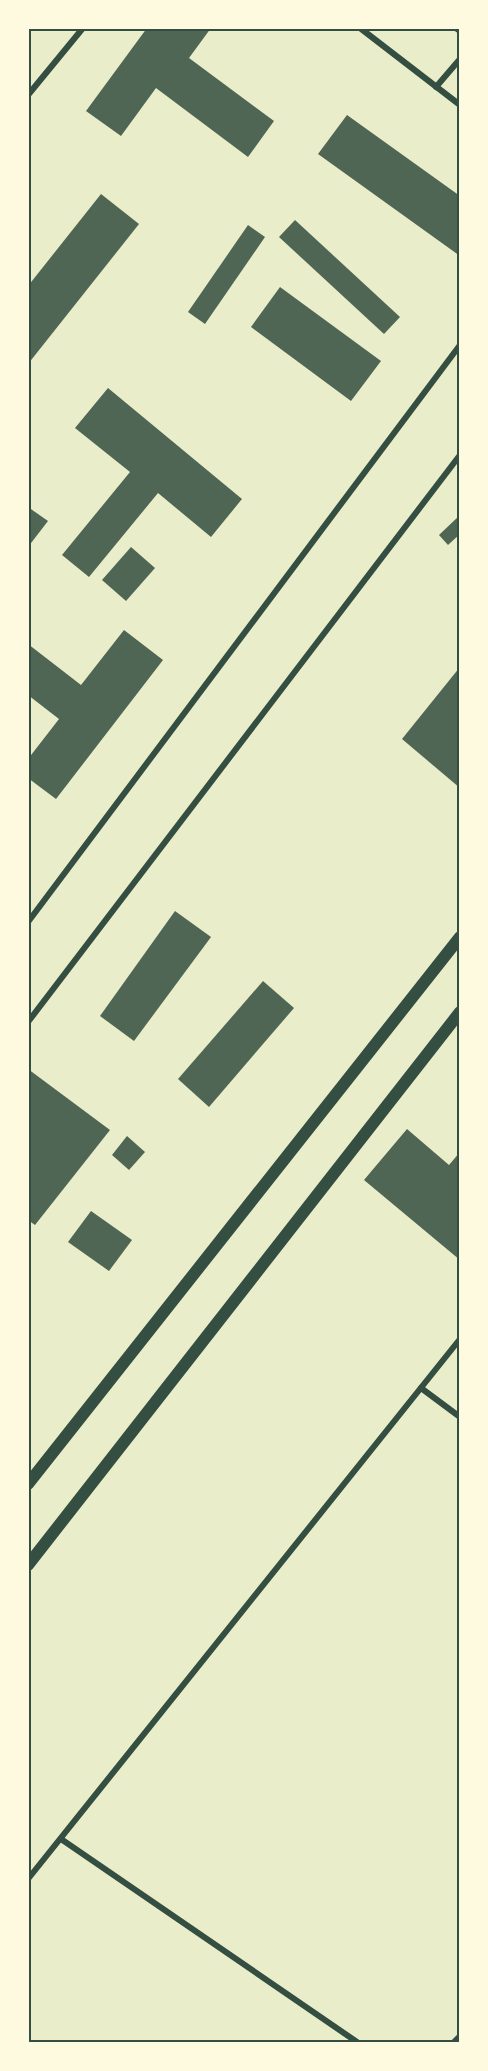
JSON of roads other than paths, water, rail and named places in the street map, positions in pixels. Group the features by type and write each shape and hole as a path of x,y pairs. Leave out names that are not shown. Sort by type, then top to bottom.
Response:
{"main road":[{"path":"28,1484 459,937"},
{"path":"28,1565 459,1012"}],"street":[{"path":"28,95 83,28"},
{"path":"360,28 459,105"},
{"path":"435,87 459,58"},
{"path":"28,922 459,345"},
{"path":"28,1022 459,455"},
{"path":"28,1880 459,1339"},
{"path":"421,1388 459,1417"},
{"path":"61,1839 357,2043"},
{"path":"454,2043 459,2036"}]}
